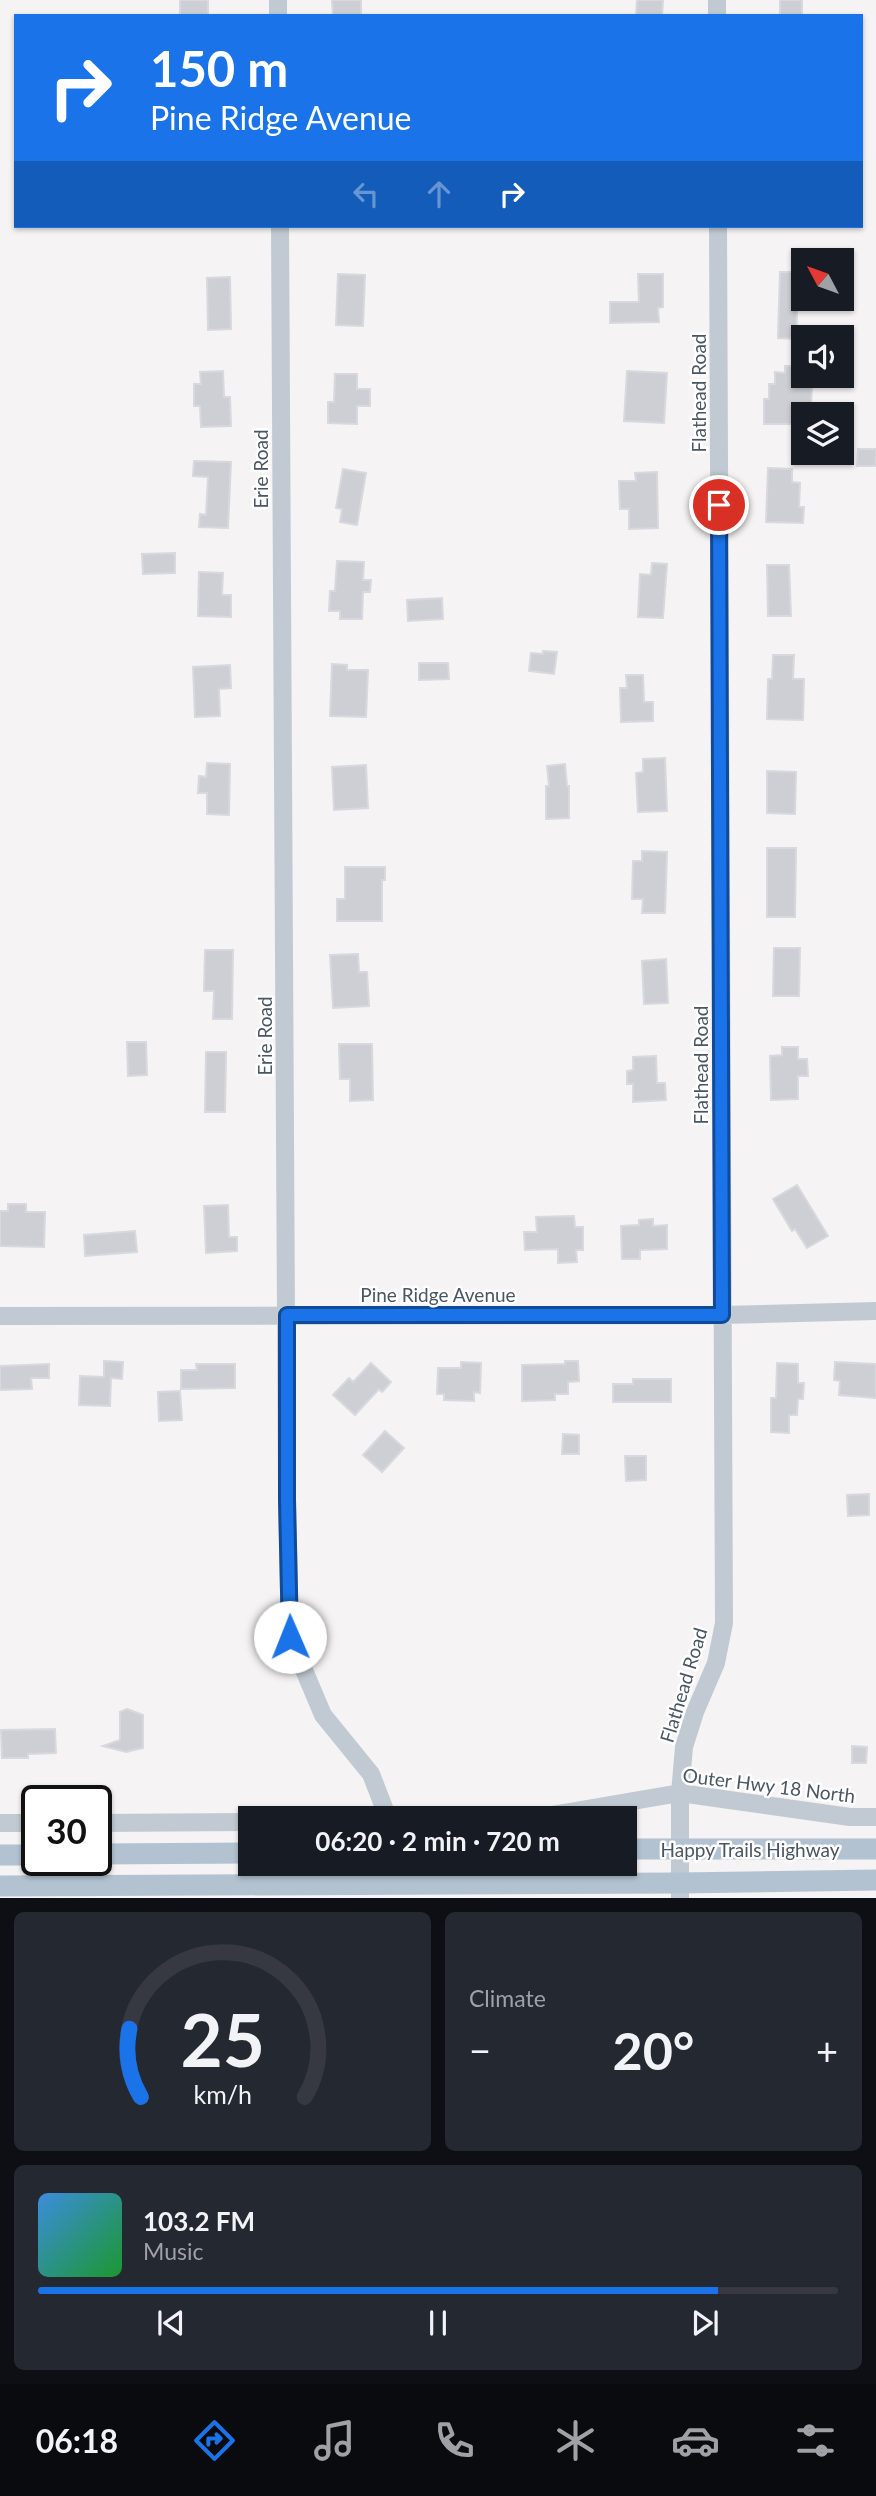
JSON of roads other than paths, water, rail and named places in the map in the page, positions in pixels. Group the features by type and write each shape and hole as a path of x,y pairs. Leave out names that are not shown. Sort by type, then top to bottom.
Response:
{"main road":[{"name":"Happy Trails Highway","path":"637,1849 876,1849"},
{"path":"112,1854 238,1853"},
{"path":"0,1855 21,1854"},
{"name":"Happy Trails Highway","path":"0,1886 680,1890 876,1880"}],"street":[{"name":"Erie Road","path":"279,228 290,1637 323,1716 371,1774 383,1806"},
{"name":"Flathead Road","path":"680,1890 680,1793 684,1747 695,1712 716,1663 724,1623 718,228"},
{"name":"Pine Ridge Avenue","path":"0,1316 722,1315 876,1311"},
{"name":"Outer Hwy 18 North","path":"604,1806 680,1793 850,1817 876,1817"},
{"path":"112,1823 238,1822"},
{"path":"0,1823 21,1823"}]}
